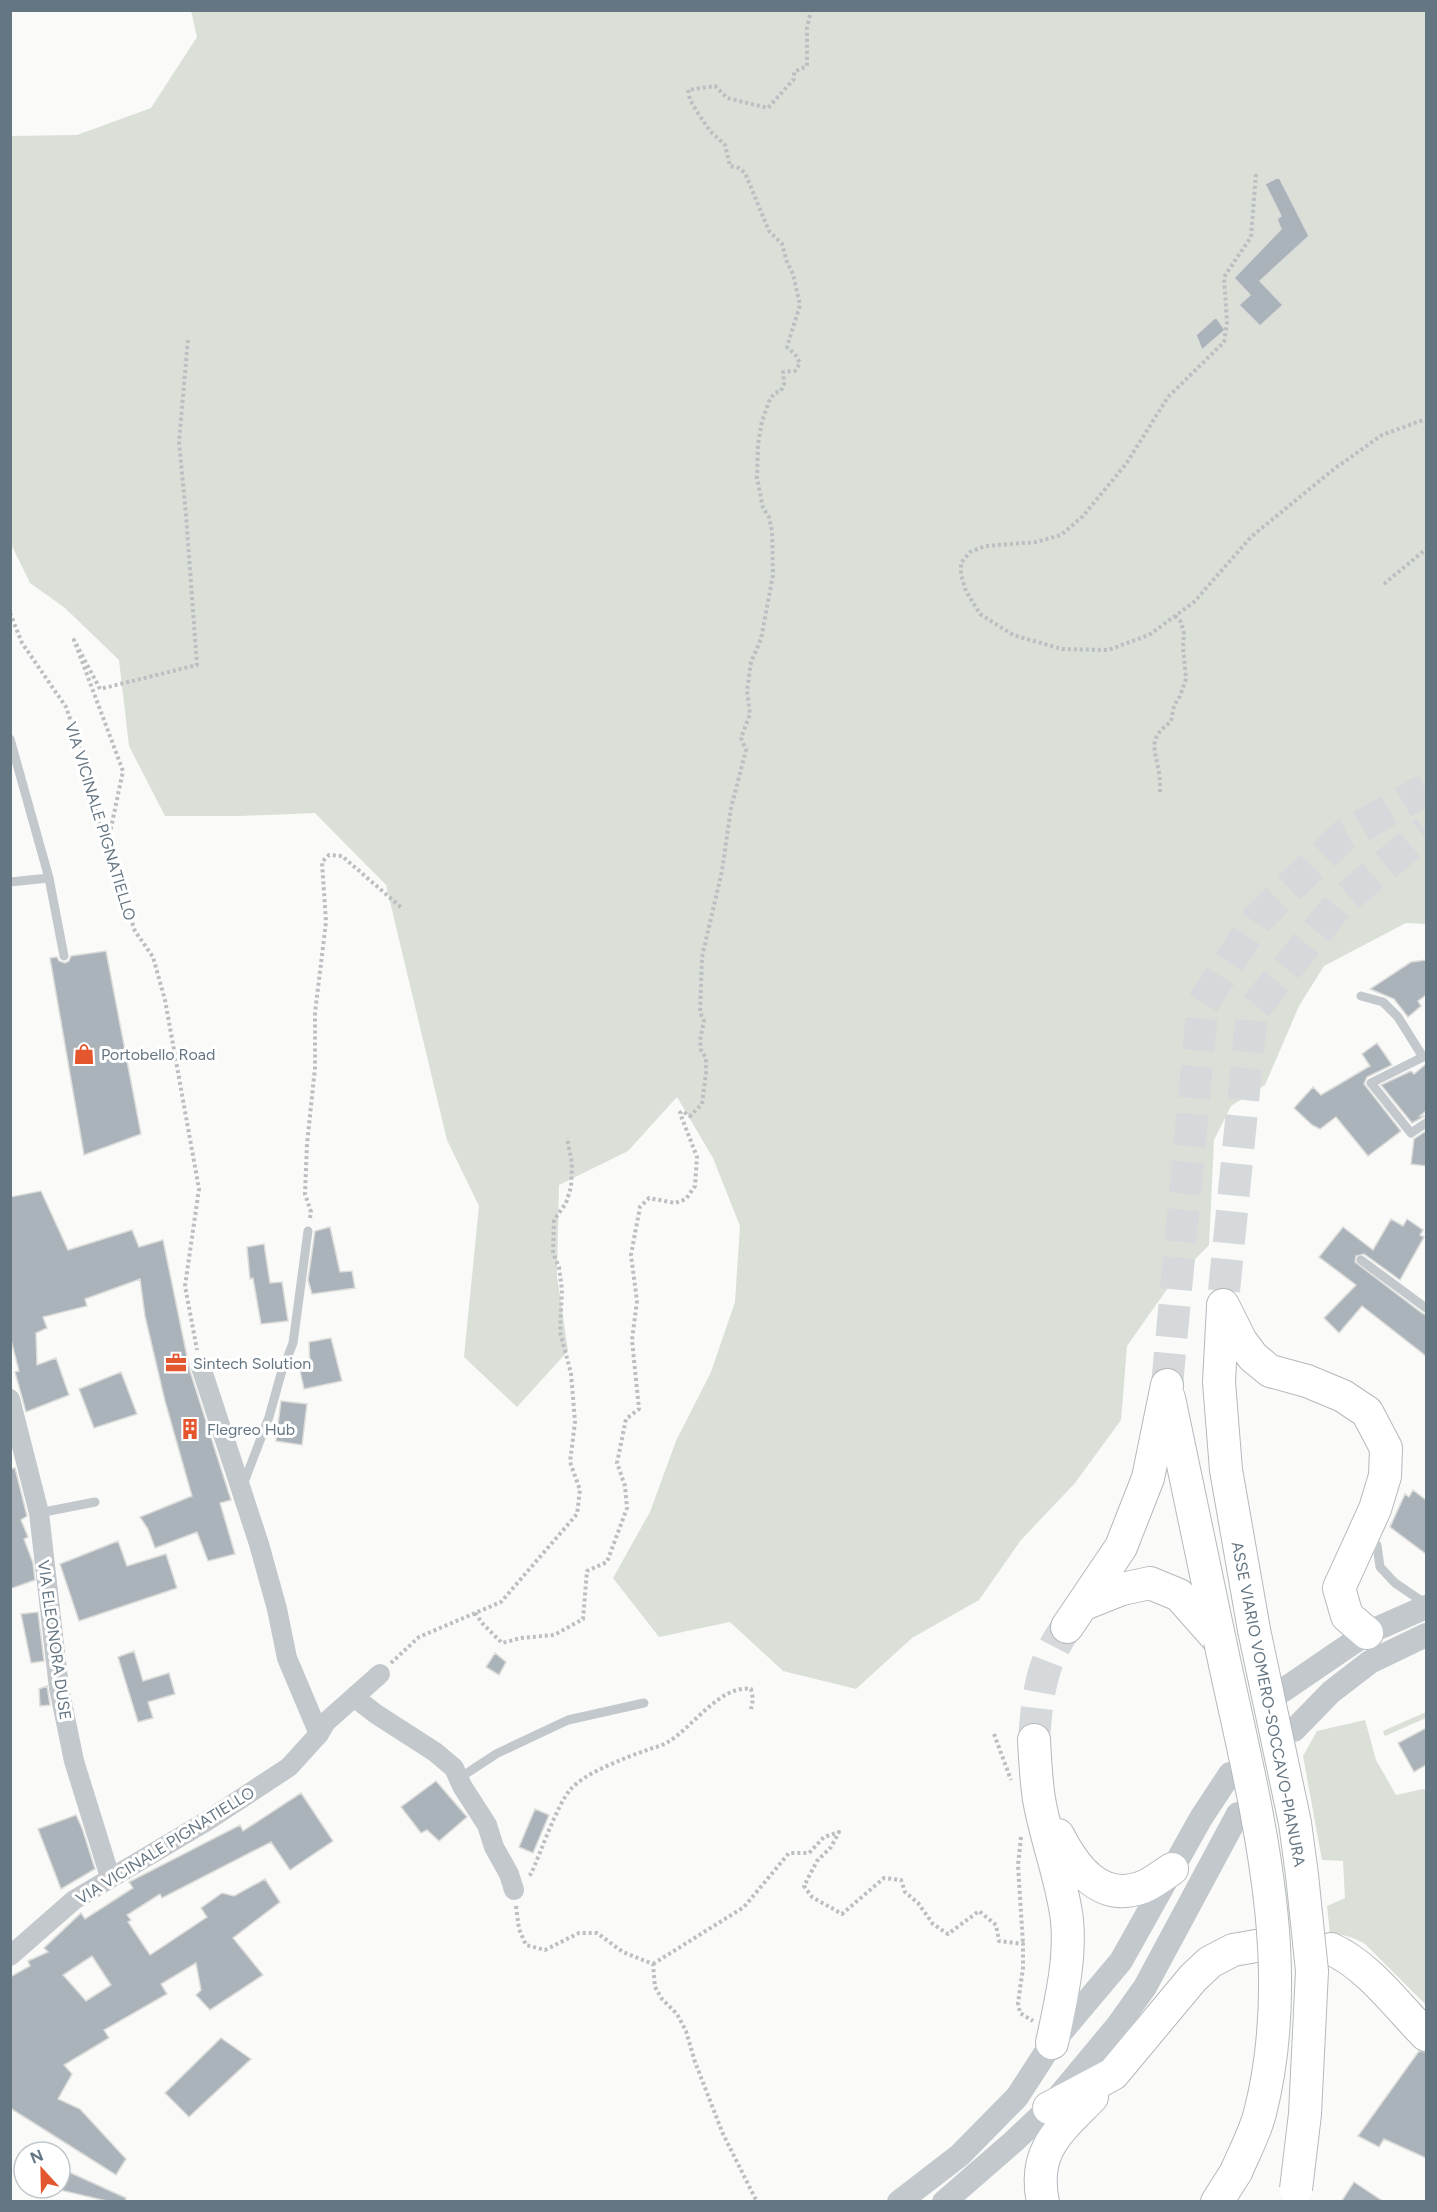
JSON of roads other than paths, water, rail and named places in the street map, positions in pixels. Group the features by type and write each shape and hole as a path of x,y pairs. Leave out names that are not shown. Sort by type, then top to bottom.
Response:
{"highway":[{"name":"ASSE VIARIO VOMERO-SOCCAVO-PIANURA","path":"1294,2195 1305,2114 1312,1971 1295,1823 1254,1630 1226,1470 1219,1382 1223,1298 1241,1341 1253,1357 1270,1371 1307,1381 1343,1396 1367,1412 1386,1448 1385,1476 1375,1509 1339,1588 1347,1616 1367,1633"},
{"name":"ASSE VIARIO VOMERO-SOCCAVO-PIANURA","path":"1217,2202 1236,2172 1260,2115 1274,2048 1275,1945 1268,1869 1167,1385 1148,1478 1121,1547 1074,1616 1122,1589 1150,1582 1179,1595 1220,1641"},
{"path":"1034,1740 1039,1799 1067,1921 1063,1983 1045,2036"},
{"path":"1039,1799 1071,1860 1081,1872 1109,1890 1124,1891 1141,1888 1172,1869"},
{"path":"1042,2198 1041,2161 1062,2127 1113,2074 1192,1978 1221,1955 1233,1950 1256,1946"},
{"path":"1332,1949 1364,1971 1426,2035"},
{"path":"1049,2108 1113,2074"}],"street":[{"path":"201,1367 262,1555 277,1609 287,1658 319,1734"},
{"name":"VIA ELEONORA DUSE","path":"10,1399 39,1513 58,1688 74,1761 110,1877"},
{"path":"1282,1691 1367,1633 1426,1606"},
{"path":"1294,1730 1331,1692 1370,1662 1426,1635"},
{"name":"VIA VICINALE PIGNATIELLO","path":"12,1951 74,1900 207,1821 289,1767 319,1734 326,1722 380,1674"},
{"path":"354,1697 435,1752 454,1768 458,1779 487,1825 494,1847 504,1863 513,1886"},
{"path":"899,2202 960,2155 1017,2097 1045,2036 1121,1961 1201,1818 1230,1774"},
{"path":"944,2202 1049,2108 1118,2025 1144,1987 1238,1814"}],"lane":[{"path":"10,740 48,878 64,956"},
{"path":"10,882 48,878"},
{"path":"1361,996 1383,1002 1398,1017 1423,1057 1371,1083 1411,1133 1426,1123"},
{"path":"240,1490 270,1417 280,1374 293,1343 309,1231"},
{"path":"1361,1260 1426,1308"},
{"path":"39,1513 94,1502"},
{"path":"1377,1545 1380,1567 1395,1583 1426,1606"},
{"path":"458,1779 496,1754 568,1720 644,1703"}],"tunnel":[{"path":"1167,1385 1203,1003 1258,918 1342,837 1426,789"},
{"path":"1224,1291 1252,1011 1338,905 1426,831"},
{"path":"1034,1740 1042,1680 1051,1653 1067,1627"}],"place":[{"name":"Portobello Road","path":"84,1054"},
{"name":"Sintech Solution","path":"176,1363"},
{"name":"Flegreo Hub","path":"190,1429"}]}
